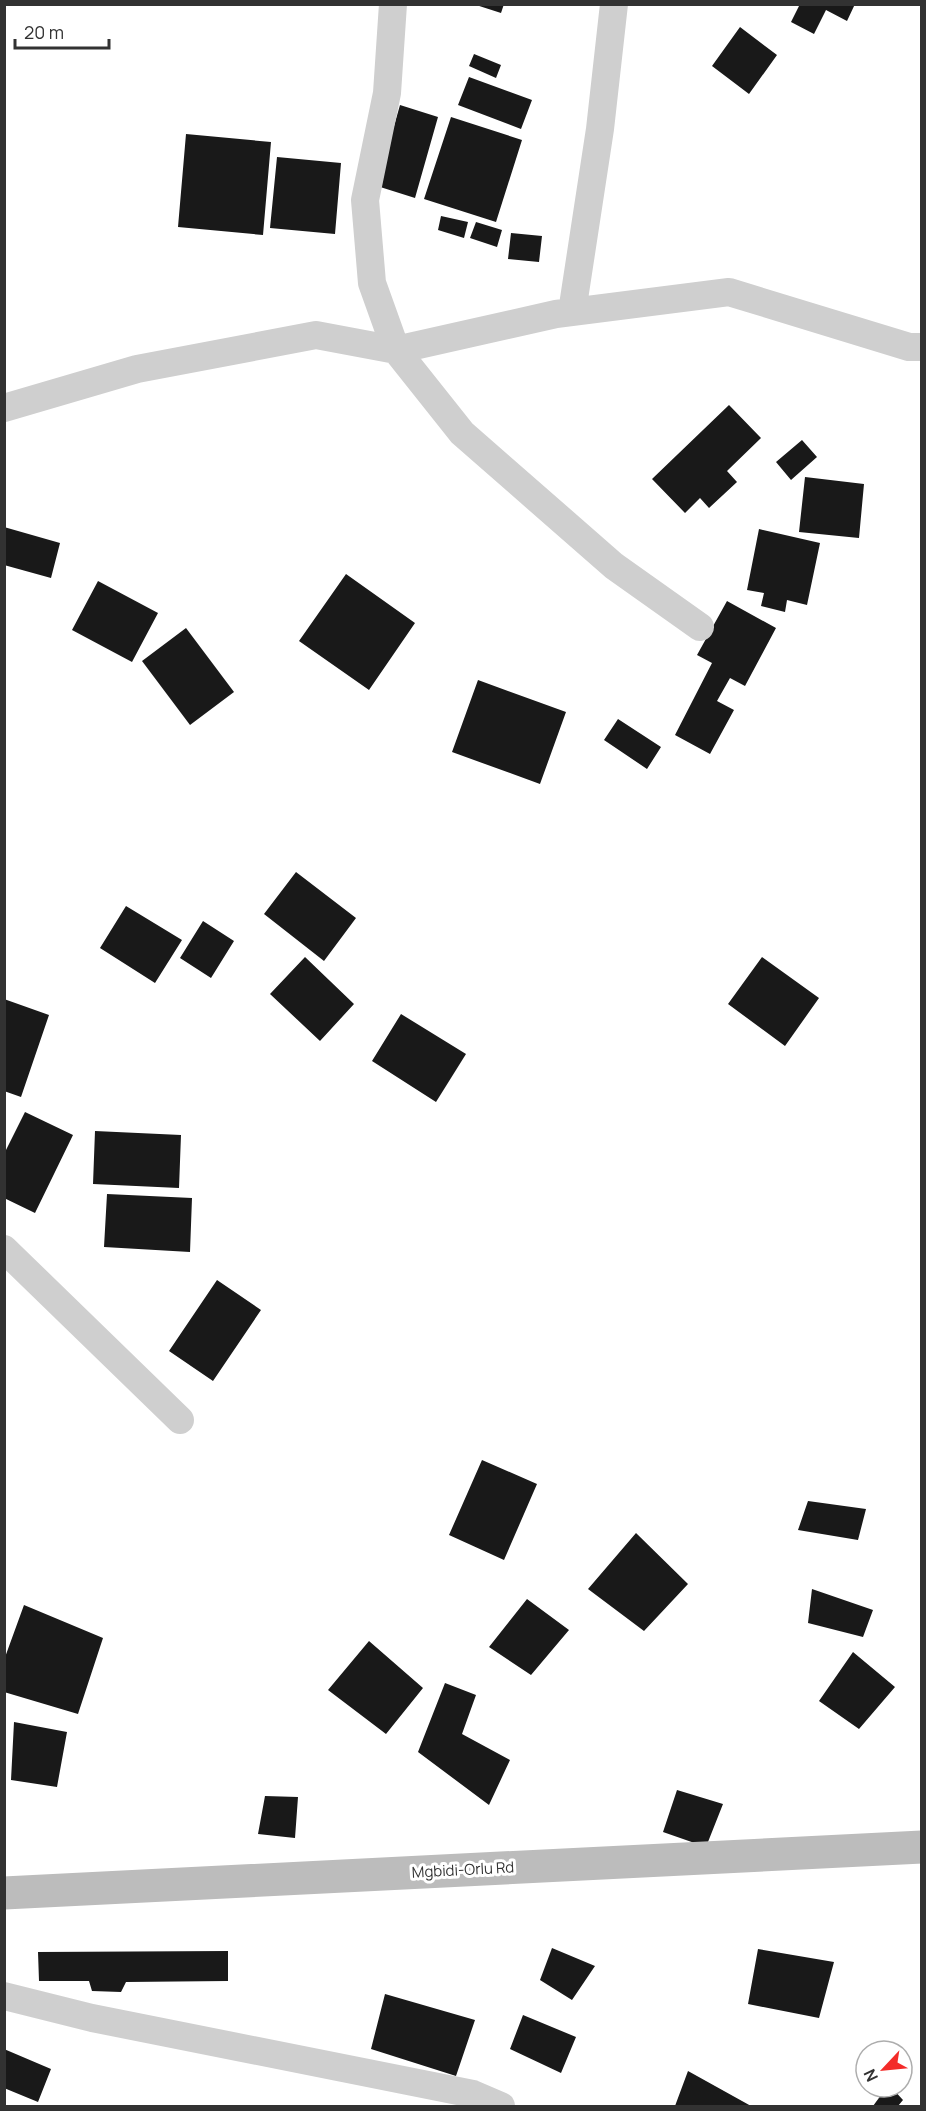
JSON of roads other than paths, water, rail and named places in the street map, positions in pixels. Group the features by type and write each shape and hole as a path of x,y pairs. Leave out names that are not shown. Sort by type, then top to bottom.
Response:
{"main road":[{"name":"Mgbidi-Orlu Rd","path":"4,1893 921,1846"}],"street":[{"path":"393,4 387,93 365,200 372,283 396,350 462,433 614,566 700,627"},
{"path":"572,312 600,129 614,4"},
{"path":"4,408 137,369 316,335 396,350 572,312 729,292 909,347 921,347"},
{"path":"4,1249 180,1420"},
{"path":"4,1996 92,2018 473,2094 501,2106"}]}
